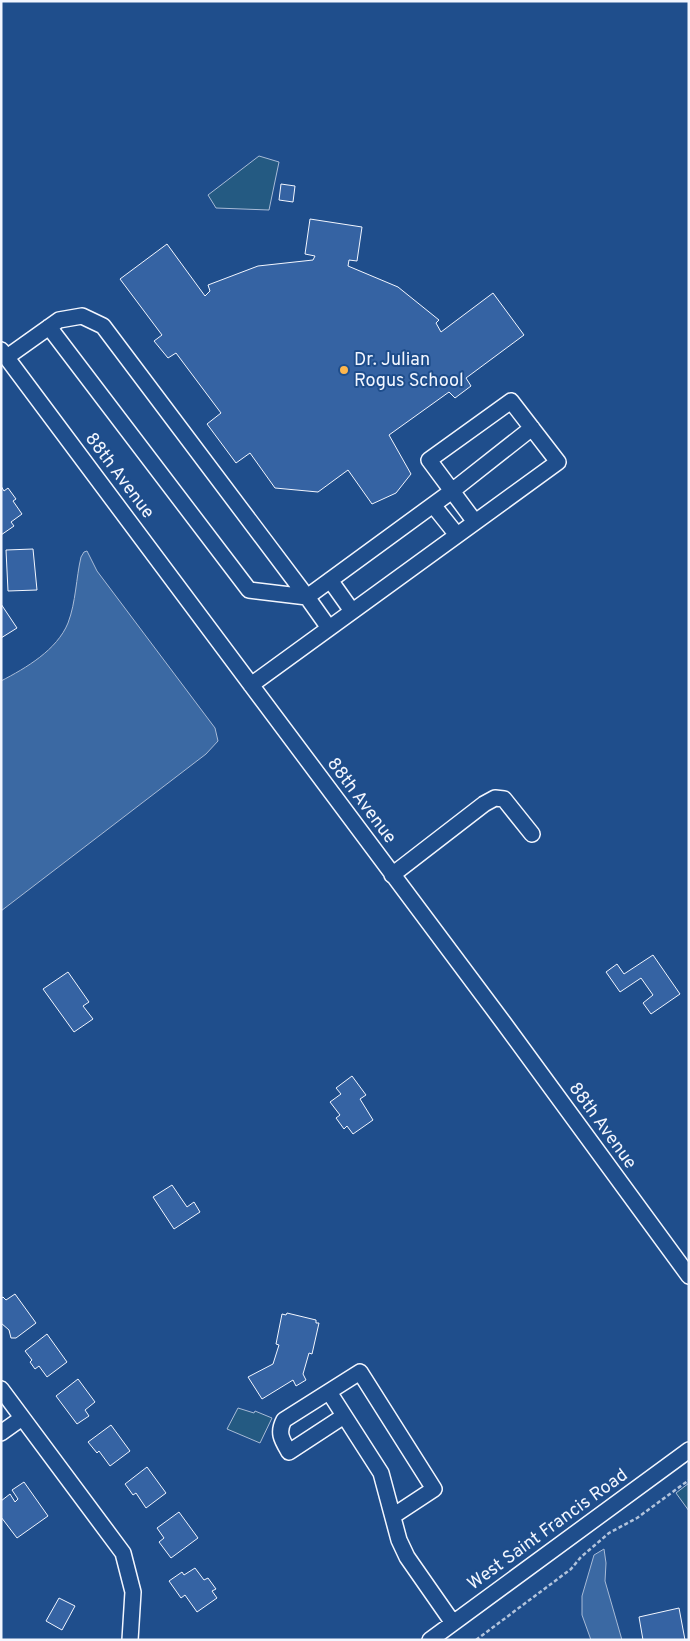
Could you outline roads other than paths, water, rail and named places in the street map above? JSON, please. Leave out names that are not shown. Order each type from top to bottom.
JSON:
[{"type":"street","points":[[4,354],[60,320],[82,316],[103,326],[329,628]]},
{"type":"street","points":[[49,328],[249,590],[307,597],[452,491],[532,428]]},
{"type":"street","name":"88th Avenue","points":[[4,354],[689,1276]]},
{"type":"street","points":[[251,685],[558,462],[511,401],[429,460],[475,522]]},
{"type":"street","points":[[433,505],[457,535]]},
{"type":"street","points":[[330,580],[352,610]]},
{"type":"street","points":[[392,875],[484,804],[496,798],[504,799],[532,834]]},
{"type":"street","points":[[344,1416],[289,1452],[280,1434],[280,1427],[284,1420],[360,1372],[434,1489],[393,1516]]},
{"type":"street","points":[[1,1389],[123,1553],[133,1592],[130,1640]]},
{"type":"street","points":[[329,1392],[381,1473],[399,1540],[407,1557],[452,1623]]},
{"type":"street","points":[[1,1433],[22,1418]]},
{"type":"street","name":"West Saint Francis Road","points":[[430,1640],[689,1450]]},
{"type":"place","name":"Dr. Julian Rogus School","points":[[344,370]]}]
